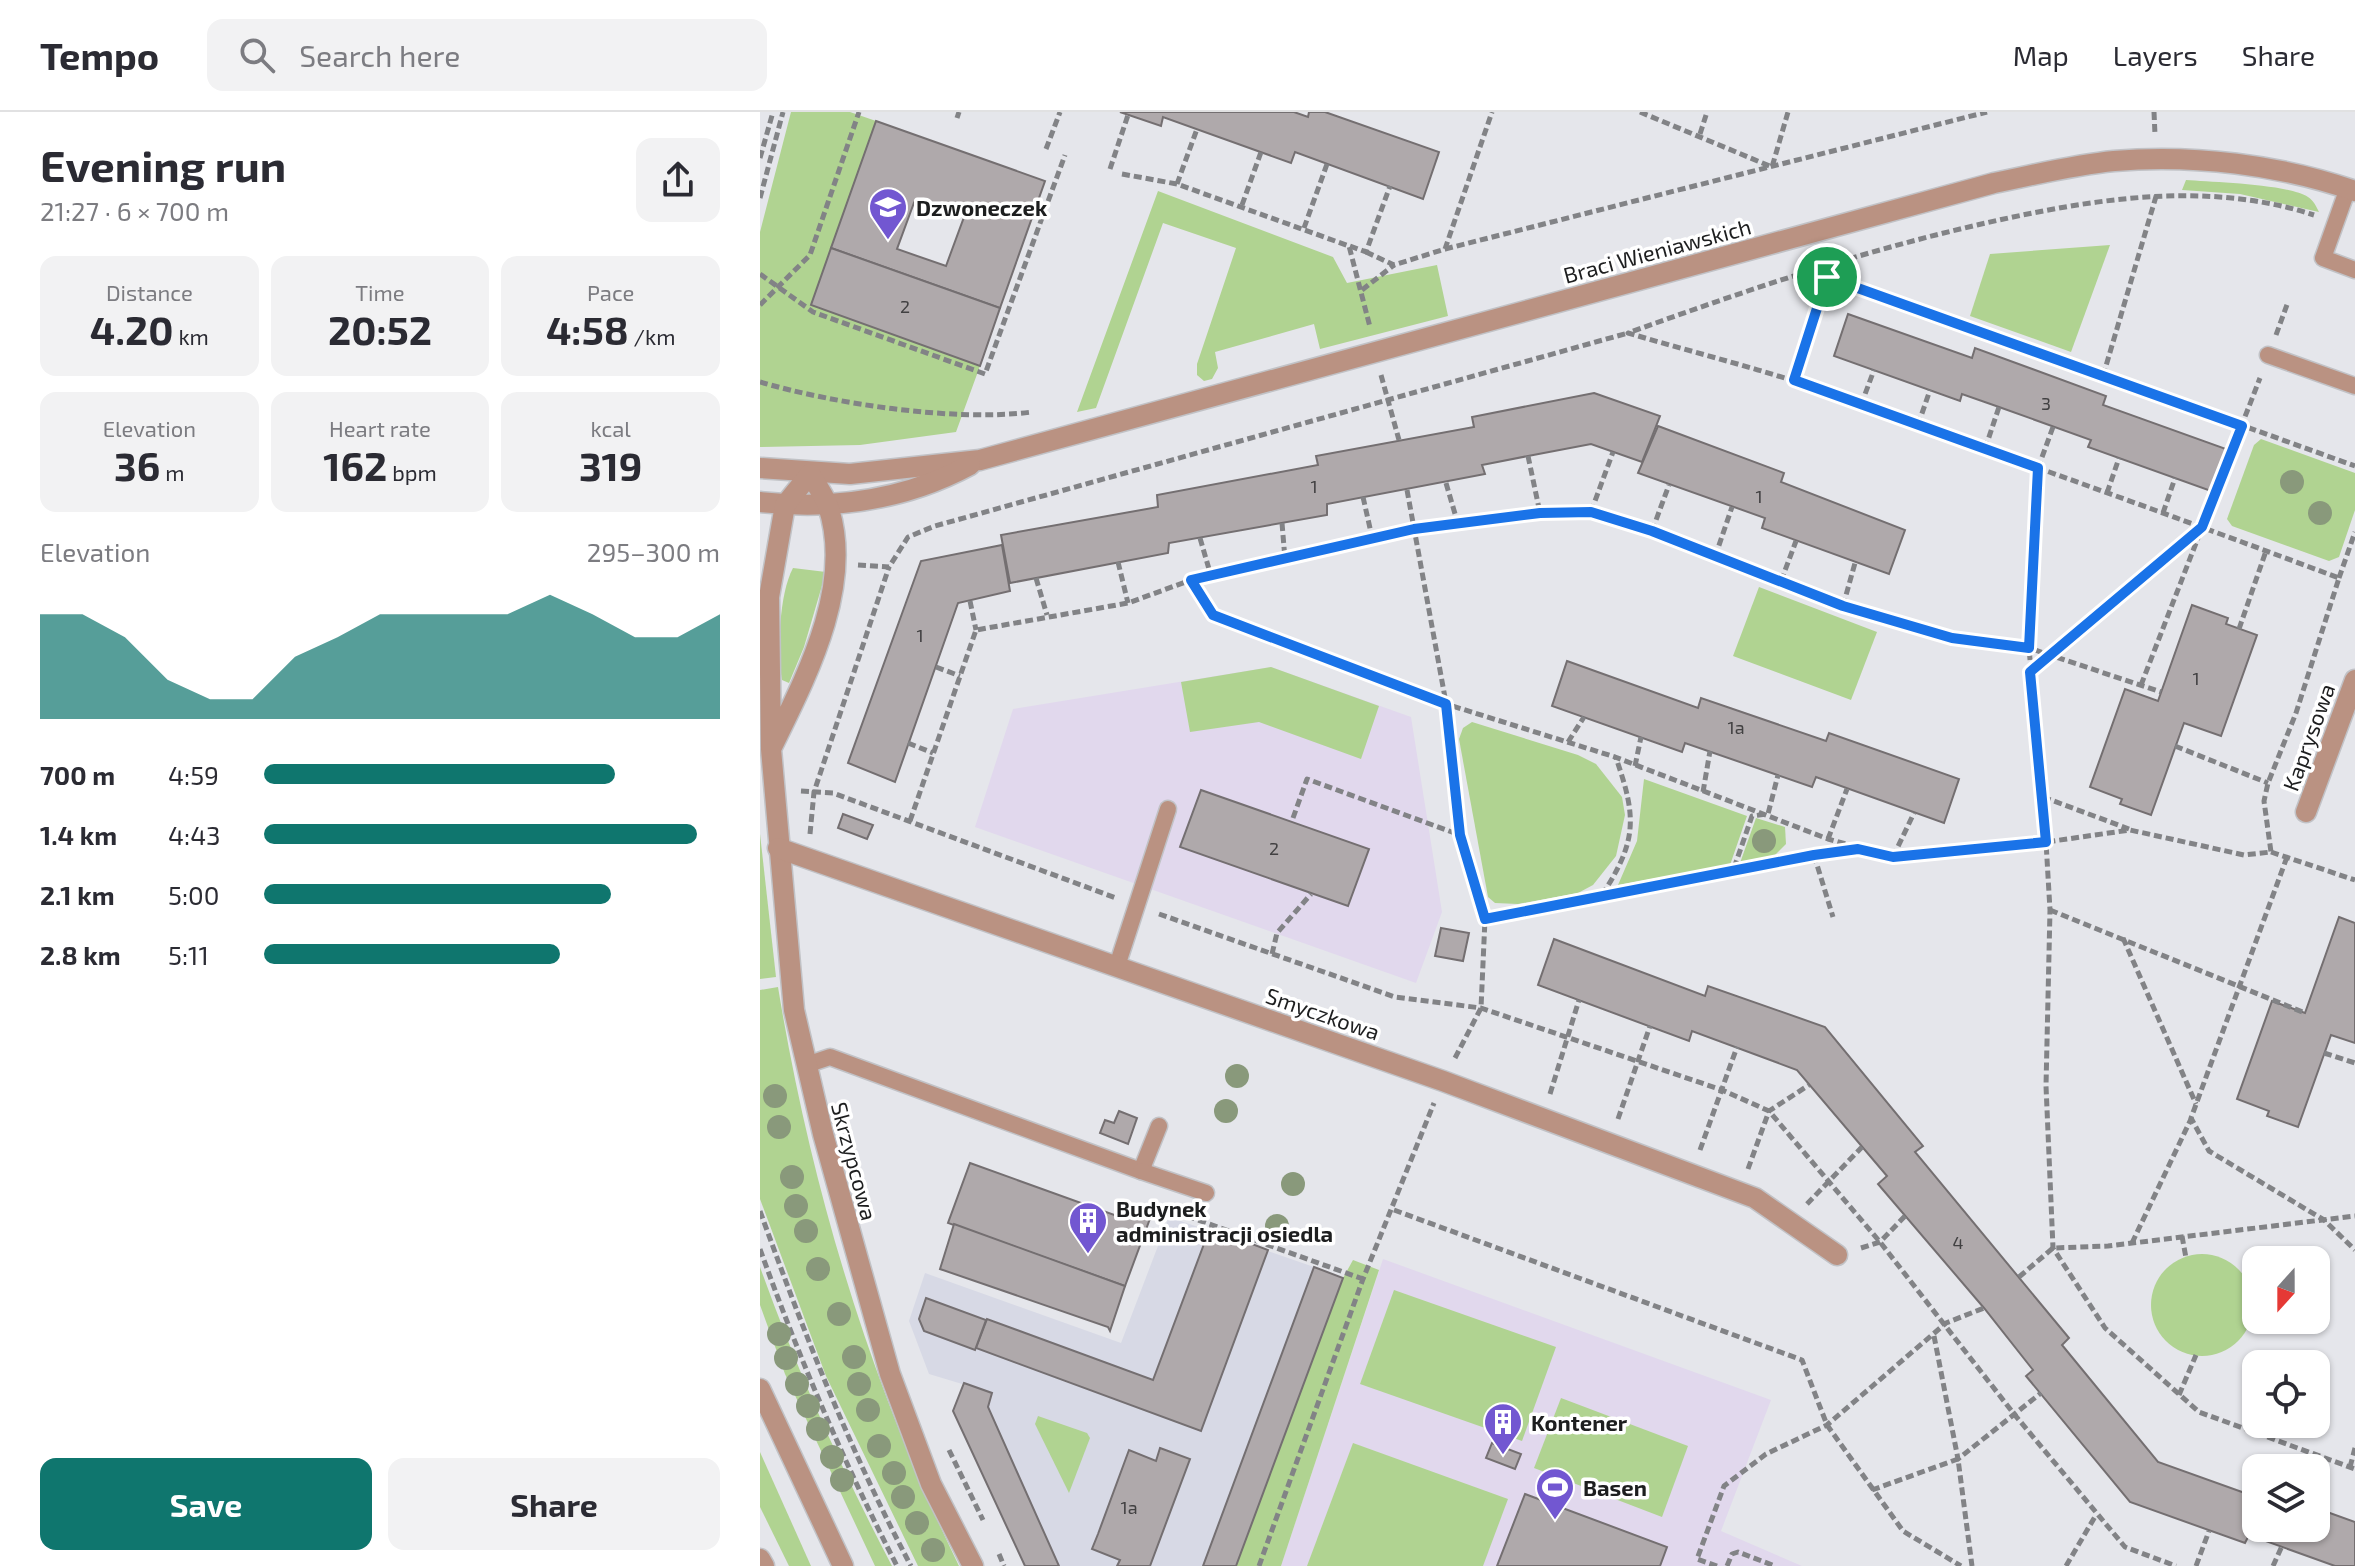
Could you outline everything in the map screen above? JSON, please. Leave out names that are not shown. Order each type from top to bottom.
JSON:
[{"type":"street","name":"Braci Wieniawskich","points":[[760,468],[810,474],[878,472],[980,460],[1994,183],[2115,161],[2156,160],[2258,167],[2351,189]]},
{"type":"street","name":"Braci Wieniawskich","points":[[760,502],[828,505],[890,496],[944,479],[980,460]]},
{"type":"street","points":[[771,749],[803,684],[822,628],[834,564],[828,505],[810,474]]},
{"type":"street","name":"Skrzypcowa","points":[[810,474],[785,505],[769,597],[771,749],[794,1010],[858,1266],[890,1374],[931,1484],[973,1566]]},
{"type":"street","name":"Kaprysowa","points":[[2306,812],[2355,680]]},
{"type":"street","name":"Smyczkowa","points":[[778,848],[1443,1081],[1755,1198],[1837,1255]]},
{"type":"street","points":[[760,1389],[843,1566]]},
{"type":"street","points":[[760,1559],[764,1566]]},
{"type":"lane","points":[[2351,189],[2323,258],[2355,270]]},
{"type":"lane","points":[[2268,355],[2355,386]]},
{"type":"lane","points":[[1117,966],[1168,809]]},
{"type":"lane","points":[[806,1065],[830,1057],[1206,1193]]},
{"type":"lane","points":[[1141,1171],[1159,1126]]},
{"type":"path","points":[[760,158],[773,112]]},
{"type":"path","points":[[760,198],[783,112]]},
{"type":"path","points":[[760,305],[810,255],[859,112]]},
{"type":"path","points":[[1046,149],[1060,112]]},
{"type":"path","points":[[1445,249],[1492,112]]},
{"type":"path","points":[[1640,112],[1700,134],[1772,167]]},
{"type":"path","points":[[1700,134],[1707,112]]},
{"type":"path","points":[[1772,167],[1788,112]]},
{"type":"path","points":[[1362,290],[1394,265],[1445,249],[1987,112]]},
{"type":"path","points":[[2103,376],[2157,195],[2154,112]]},
{"type":"path","points":[[1110,169],[1128,115]]},
{"type":"path","points":[[1177,184],[1197,129]]},
{"type":"path","points":[[1242,205],[1261,152]]},
{"type":"path","points":[[760,274],[813,312],[985,374],[1065,155]]},
{"type":"path","points":[[1304,228],[1327,164]]},
{"type":"path","points":[[1122,174],[1177,184],[1242,205],[1394,265]]},
{"type":"path","points":[[1366,252],[1390,186]]},
{"type":"path","points":[[807,860],[814,792],[889,567],[908,537],[935,526],[1628,333],[1807,269],[2064,205],[2157,195],[2246,202],[2302,211],[2336,222]]},
{"type":"path","points":[[1349,246],[1358,277]]},
{"type":"path","points":[[1794,380],[1832,262]]},
{"type":"path","points":[[1807,269],[2355,466]]},
{"type":"path","points":[[2141,685],[2288,302]]},
{"type":"path","points":[[1628,333],[1794,380],[2339,578]]},
{"type":"path","points":[[1861,405],[1874,370]]},
{"type":"path","points":[[760,382],[810,397],[992,418],[1032,412]]},
{"type":"path","points":[[1918,425],[1930,390]]},
{"type":"path","points":[[1985,449],[1999,407]]},
{"type":"path","points":[[2053,427],[2038,468],[2029,648],[2050,910],[2046,1086],[2053,1248],[2105,1328],[2199,1412],[2352,1468],[2355,1448]]},
{"type":"path","points":[[1591,512],[1613,452]]},
{"type":"path","points":[[1528,456],[1540,513]]},
{"type":"path","points":[[2107,493],[2119,458]]},
{"type":"path","points":[[2163,513],[2175,478]]},
{"type":"path","points":[[1446,483],[1458,524]]},
{"type":"path","points":[[1652,531],[1669,485]]},
{"type":"path","points":[[1259,1566],[1363,1279],[1394,1210],[1443,1081],[1481,1008],[1485,919],[1460,835],[1446,704],[1407,490]]},
{"type":"path","points":[[1363,497],[1372,537]]},
{"type":"path","points":[[1715,557],[1732,507]]},
{"type":"path","points":[[976,630],[1128,603],[1191,580],[1372,537],[1540,513],[1591,512],[1652,531],[1843,606],[1952,638],[2052,654],[2161,692]]},
{"type":"path","points":[[1282,523],[1285,559]]},
{"type":"path","points":[[2030,672],[2202,527]]},
{"type":"path","points":[[2271,852],[2264,801],[2268,783],[2296,713],[2355,532]]},
{"type":"path","points":[[1200,538],[1211,576]]},
{"type":"path","points":[[1781,581],[1796,541]]},
{"type":"path","points":[[2239,629],[2266,550]]},
{"type":"path","points":[[1118,562],[1128,603]]},
{"type":"path","points":[[1843,606],[1855,563]]},
{"type":"path","points":[[834,564],[889,567]]},
{"type":"path","points":[[1036,578],[1047,615]]},
{"type":"path","points":[[1191,580],[1213,615],[1446,704],[1615,757],[1858,849],[1893,857],[2046,842],[2130,830]]},
{"type":"path","points":[[910,821],[976,630],[970,601]]},
{"type":"path","points":[[936,667],[960,676]]},
{"type":"path","points":[[1568,742],[1584,717]]},
{"type":"path","points":[[1635,766],[1641,737]]},
{"type":"path","points":[[908,743],[933,753]]},
{"type":"path","points":[[2175,746],[2268,783]]},
{"type":"path","points":[[1703,792],[1710,751]]},
{"type":"path","points":[[1602,896],[1626,852],[1632,809],[1615,757]]},
{"type":"path","points":[[1768,814],[1778,775]]},
{"type":"path","points":[[1293,818],[1307,779],[1460,835]]},
{"type":"path","points":[[1828,839],[1847,789]]},
{"type":"path","points":[[2043,797],[2130,830],[2244,855],[2271,852],[2355,880]]},
{"type":"path","points":[[1893,857],[1914,813]]},
{"type":"path","points":[[1734,869],[1752,816],[1768,814]]},
{"type":"path","points":[[1485,919],[1734,869],[1858,849]]},
{"type":"path","points":[[1814,855],[1833,917]]},
{"type":"path","points":[[2132,1243],[2197,1104],[2287,857]]},
{"type":"path","points":[[1272,954],[1277,933],[1311,894]]},
{"type":"path","points":[[2050,910],[2305,1013]]},
{"type":"path","points":[[2123,938],[2197,1104]]},
{"type":"path","points":[[1542,1117],[1579,1000]]},
{"type":"path","points":[[1610,1143],[1650,1026]]},
{"type":"path","points":[[1692,1174],[1737,1047]]},
{"type":"path","points":[[2324,1053],[2355,1063]]},
{"type":"path","points":[[1739,1192],[1769,1111],[1809,1085]]},
{"type":"path","points":[[2191,1118],[2209,1151],[2324,1220],[2355,1250]]},
{"type":"path","points":[[1791,1223],[1827,1180],[1862,1147]]},
{"type":"path","points":[[1394,1210],[1802,1360],[1827,1425],[1903,1531],[1961,1566]]},
{"type":"path","points":[[760,1211],[811,1354],[863,1475],[911,1566]]},
{"type":"path","points":[[1178,1212],[1363,1279]]},
{"type":"path","points":[[1837,1255],[1880,1242],[1905,1216]]},
{"type":"path","points":[[2019,1277],[2053,1248],[2132,1243],[2355,1216]]},
{"type":"path","points":[[2182,1236],[2186,1258]]},
{"type":"path","points":[[760,1249],[802,1366],[856,1486],[897,1566]]},
{"type":"path","points":[[1717,1566],[1698,1564],[1724,1486],[1766,1454],[1827,1425],[1946,1323],[1984,1308]]},
{"type":"path","points":[[1934,1335],[1958,1459],[1972,1566]]},
{"type":"path","points":[[2179,1395],[2196,1355]]},
{"type":"path","points":[[1872,1490],[1958,1459],[2041,1393]]},
{"type":"path","points":[[2066,1566],[2097,1515]]},
{"type":"path","points":[[2196,1566],[2209,1531]]},
{"type":"path","points":[[2273,1566],[2282,1546]]},
{"type":"path","points":[[1727,1566],[1732,1554],[1738,1552],[1775,1566]]},
{"type":"shaded area","points":[[1271,667],[1411,717],[1442,912],[1416,983],[975,827],[1013,709]]},
{"type":"shaded area","points":[[1169,1217],[1314,1267],[1203,1566],[1059,1566],[988,1407],[992,1393],[929,1374],[909,1321],[925,1273],[1121,1343]]},
{"type":"shaded area","points":[[1383,1259],[1771,1400],[1721,1531],[1802,1566],[1281,1566]]},
{"type":"green space","points":[[791,112],[850,112],[876,121],[811,305],[980,366],[956,432],[860,445],[760,447],[760,232]]},
{"type":"green space","points":[[2186,180],[2284,189],[2308,197],[2319,212],[2240,194],[2182,190]]},
{"type":"green space","points":[[1158,191],[1333,257],[1347,283],[1437,265],[1448,316],[1320,349],[1314,324],[1215,352],[1218,368],[1212,379],[1204,381],[1197,375],[1197,364],[1236,248],[1163,223],[1096,408],[1077,412]]},
{"type":"green space","points":[[2110,245],[2071,352],[1970,316],[1990,254]]},
{"type":"green space","points":[[2261,439],[2355,473],[2355,510],[2339,557],[2329,561],[2232,526],[2227,519],[2254,445]]},
{"type":"green space","points":[[793,568],[826,572],[804,647],[789,683],[782,680],[780,639],[782,607]]},
{"type":"green space","points":[[1759,587],[1877,632],[1851,700],[1733,656]]},
{"type":"green space","points":[[1271,667],[1379,706],[1361,759],[1259,722],[1190,732],[1181,682]]},
{"type":"green space","points":[[1472,722],[1578,755],[1596,764],[1622,797],[1625,815],[1616,856],[1593,885],[1578,893],[1518,904],[1495,903],[1488,897],[1459,739],[1463,728]]},
{"type":"green space","points":[[1644,779],[1747,816],[1730,865],[1618,885],[1637,841]]},
{"type":"green space","points":[[1756,818],[1785,827],[1786,844],[1774,856],[1740,863]]},
{"type":"green space","points":[[760,834],[776,977],[760,979]]},
{"type":"green space","points":[[778,987],[808,1137],[848,1283],[898,1427],[959,1566],[918,1566],[826,1376],[760,1199],[760,990]]},
{"type":"green space","points":[[2202,1254],[2221,1258],[2242,1274],[2243,1334],[2238,1341],[2221,1352],[2202,1356],[2183,1352],[2166,1341],[2155,1324],[2151,1305],[2155,1286],[2166,1269],[2183,1258]]},
{"type":"green space","points":[[1353,1260],[1379,1270],[1281,1566],[1236,1566],[1343,1278]]},
{"type":"green space","points":[[760,1267],[821,1419],[892,1566],[875,1566],[785,1374],[760,1305]]},
{"type":"green space","points":[[1394,1290],[1556,1347],[1522,1441],[1360,1384]]},
{"type":"green space","points":[[1561,1398],[1688,1446],[1662,1517],[1534,1468]]},
{"type":"green space","points":[[1038,1416],[1087,1433],[1090,1438],[1069,1493],[1035,1424]]},
{"type":"green space","points":[[1353,1443],[1508,1499],[1483,1566],[1307,1566]]},
{"type":"green space","points":[[760,1452],[811,1566],[789,1566],[760,1507]]},
{"type":"building","points":[[1120,112],[1294,112],[1308,117],[1309,112],[1325,112],[1439,152],[1423,199],[1295,152],[1291,163],[1163,117],[1161,126]]},
{"type":"building","points":[[876,121],[1045,181],[1000,308],[831,248]],"holes":[[[915,200],[964,217],[946,266],[897,249]]]},
{"type":"building","points":[[831,248],[1000,308],[980,366],[811,305]]},
{"type":"building","points":[[1848,314],[1972,358],[1975,348],[2106,396],[2103,405],[2226,449],[2211,491],[2088,447],[2091,440],[1999,407],[1962,394],[1960,401],[1834,356]]},
{"type":"building","points":[[1594,393],[1660,416],[1642,462],[1591,444],[1528,456],[1482,465],[1485,474],[1327,504],[1327,515],[1169,543],[1168,553],[1010,583],[1001,535],[1158,507],[1157,495],[1318,465],[1316,456],[1474,427],[1472,417]]},
{"type":"building","points":[[1658,426],[1784,473],[1781,482],[1905,530],[1889,574],[1762,528],[1765,518],[1638,473]]},
{"type":"building","points":[[1002,545],[1010,591],[958,603],[895,782],[848,763],[921,561]]},
{"type":"building","points":[[2192,605],[2228,618],[2226,624],[2257,635],[2221,736],[2184,723],[2151,815],[2120,804],[2122,799],[2090,787],[2125,689],[2158,701]]},
{"type":"building","points":[[1567,661],[1698,708],[1701,698],[1826,741],[1829,733],[1959,779],[1944,823],[1816,777],[1812,787],[1685,743],[1682,752],[1552,706]]},
{"type":"building","points":[[1201,790],[1369,849],[1348,906],[1180,847]]},
{"type":"building","points":[[843,814],[873,825],[867,839],[838,828]]},
{"type":"building","points":[[2339,917],[2355,923],[2355,1043],[2331,1035],[2298,1127],[2267,1116],[2269,1111],[2237,1099],[2272,1001],[2305,1013]]},
{"type":"building","points":[[1441,928],[1469,933],[1463,961],[1435,956]]},
{"type":"building","points":[[1554,939],[1705,996],[1708,986],[1825,1027],[1923,1146],[1915,1152],[2069,1338],[2062,1345],[2158,1462],[2242,1492],[2242,1542],[2130,1502],[2026,1376],[2033,1370],[1984,1308],[1878,1184],[1887,1176],[1797,1070],[1692,1031],[1689,1041],[1538,985]]},
{"type":"building","points":[[1119,1111],[1137,1118],[1128,1144],[1100,1133],[1105,1120],[1114,1123]]},
{"type":"building","name":"Budynek administracji osiedla","points":[[970,1163],[1117,1216],[1121,1203],[1155,1214],[1151,1216],[1125,1286],[948,1223]]},
{"type":"building","points":[[954,1224],[1125,1286],[1110,1331],[1108,1327],[940,1269]]},
{"type":"building","points":[[1210,1228],[1268,1250],[1201,1431],[976,1348],[987,1319],[1153,1380]]},
{"type":"building","points":[[1314,1267],[1343,1278],[1236,1566],[1203,1566]]},
{"type":"building","points":[[926,1298],[986,1320],[975,1350],[924,1331],[919,1319]]},
{"type":"building","points":[[964,1383],[992,1393],[988,1407],[1059,1566],[1025,1566],[953,1411]]},
{"type":"building","name":"Kontener","points":[[1492,1443],[1521,1454],[1515,1469],[1486,1458]]},
{"type":"building","points":[[1160,1448],[1190,1459],[1150,1566],[1117,1566],[1120,1560],[1092,1549],[1129,1450],[1156,1461]]},
{"type":"building","name":"Basen","points":[[1525,1494],[1667,1547],[1660,1566],[1497,1566]]},
{"type":"building","points":[[2330,1513],[2355,1522],[2355,1566],[2335,1566],[2268,1542],[2330,1542]]},
{"type":"place","name":"Dzwoneczek","points":[[888,241]]},
{"type":"place","name":"Budynek administracji osiedla","points":[[1088,1255]]},
{"type":"place","name":"Kontener","points":[[1503,1456]]},
{"type":"place","name":"Basen","points":[[1555,1521]]},
{"type":"route","points":[[1827,277],[2242,426],[2202,527],[2030,672],[2046,842],[1893,857],[1858,849],[1814,855],[1485,919],[1460,835],[1446,704],[1213,615],[1191,580],[1414,529],[1540,513],[1591,512],[1652,531],[1843,606],[1952,638],[2029,648],[2038,468],[1794,380],[1827,277]]}]
